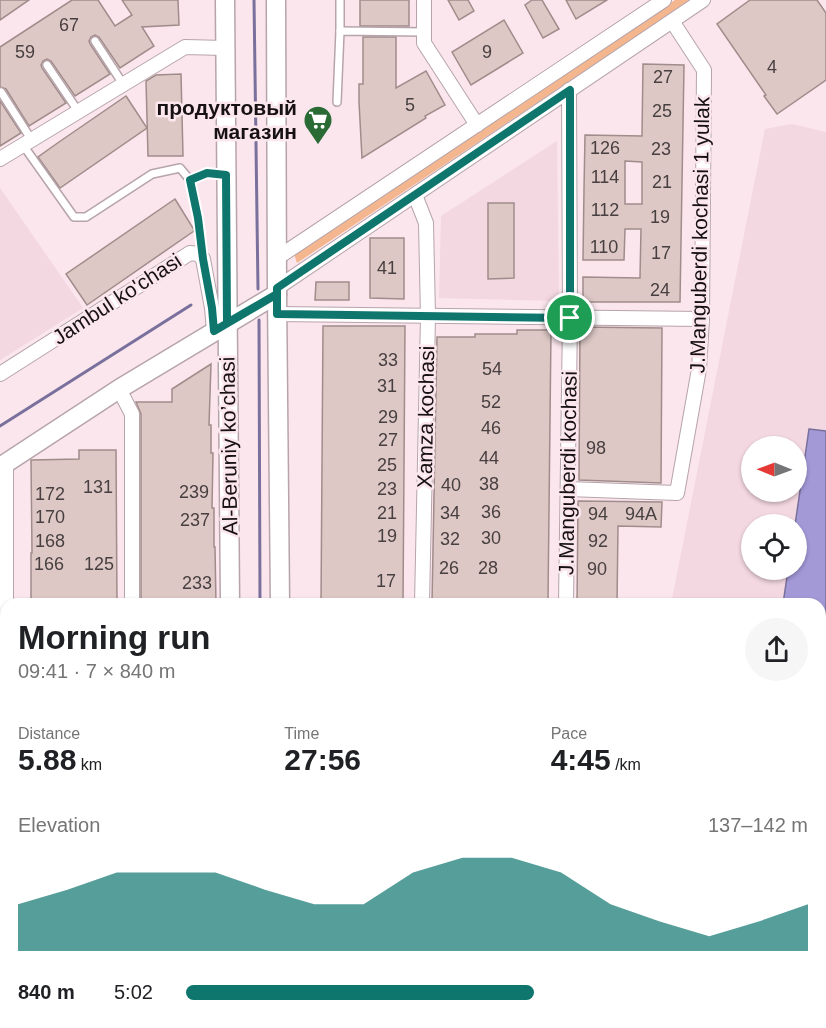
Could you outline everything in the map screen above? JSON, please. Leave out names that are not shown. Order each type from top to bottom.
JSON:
[{"type":"main road","name":"Al-Beruniy ko’chasi","points":[[225,0],[226,175],[221,327],[230,598]]},
{"type":"main road","points":[[276,0],[280,598]]},
{"type":"main road","points":[[3,464],[277,291]]},
{"type":"street","points":[[424,0],[424,43],[477,125]]},
{"type":"street","points":[[276,258],[664,0]]},
{"type":"street","points":[[277,291],[703,0]]},
{"type":"street","name":"J.Manguberdi kochasi 1 yulak","points":[[568,489],[677,493],[699,369],[702,319],[704,70],[672,21]]},
{"type":"street","points":[[0,159],[185,47],[225,48]]},
{"type":"street","name":"J.Manguberdi kochasi","points":[[566,598],[570,90]]},
{"type":"street","name":"Xamza kochasi","points":[[416,195],[426,223],[428,316],[422,598]]},
{"type":"street","name":"Jambul ko'chasi","points":[[0,374],[190,253],[198,254],[203,259],[212,308],[221,327]]},
{"type":"street","points":[[277,314],[702,319]]},
{"type":"street","points":[[119,389],[132,414],[132,598]]},
{"type":"street","points":[[3,464],[6,598]]},
{"type":"lane","points":[[337,102],[340,0]]},
{"type":"lane","points":[[340,31],[424,32]]},
{"type":"lane","points":[[95,41],[123,84]]},
{"type":"lane","points":[[48,65],[78,111]]},
{"type":"lane","points":[[2,92],[27,142],[74,217],[86,218],[152,174],[180,168],[190,180],[203,259]]},
{"type":"lane","points":[[190,180],[207,173],[226,175]]},
{"type":"shaded area","points":[[675,0],[691,0],[297,263],[294,254]]},
{"type":"shaded area","points":[[792,124],[826,132],[826,598],[672,598],[765,129]]},
{"type":"shaded area","points":[[557,141],[559,301],[439,298],[441,216]]},
{"type":"shaded area","points":[[0,188],[83,308],[0,360]]},
{"type":"shaded area","points":[[809,429],[826,431],[826,598],[784,598],[787,580],[807,580],[807,514],[797,514],[798,502],[807,502]]},
{"type":"building","points":[[0,0],[29,0],[0,20]]},
{"type":"building","points":[[72,0],[98,0],[115,26],[132,15],[122,0],[178,0],[179,25],[142,27],[154,46],[120,68],[99,37],[95,35],[91,37],[90,44],[110,74],[75,96],[51,61],[47,59],[43,61],[42,68],[66,103],[29,126],[6,89],[0,87],[0,47]]},
{"type":"building","points":[[360,0],[409,0],[409,26],[360,26]]},
{"type":"building","points":[[448,0],[468,0],[474,11],[459,20]]},
{"type":"building","points":[[532,0],[542,0],[559,29],[543,38],[525,5]]},
{"type":"building","points":[[566,0],[607,0],[576,19]]},
{"type":"building","points":[[750,0],[817,0],[826,13],[826,80],[777,114],[717,24]]},
{"type":"building","points":[[504,20],[523,53],[471,85],[452,52]]},
{"type":"building","points":[[363,37],[396,37],[396,88],[426,71],[445,105],[362,158],[359,84],[363,84]]},
{"type":"building","points":[[643,64],[684,65],[680,302],[583,302],[583,277],[640,278],[641,229],[625,229],[624,260],[583,260],[585,135],[642,136]],"holes":[[[625,161],[642,162],[642,204],[625,204]]]},
{"type":"building","points":[[181,74],[183,156],[148,156],[146,81],[156,75]]},
{"type":"building","points":[[126,96],[147,128],[60,188],[38,157]]},
{"type":"building","points":[[0,101],[21,133],[0,146]]},
{"type":"building","points":[[175,199],[194,231],[87,305],[66,274]]},
{"type":"building","points":[[488,203],[514,203],[514,278],[488,279]]},
{"type":"building","points":[[370,238],[404,238],[404,299],[370,298]]},
{"type":"building","points":[[316,282],[349,282],[349,300],[315,300]]},
{"type":"building","points":[[323,326],[405,326],[403,598],[321,598]]},
{"type":"building","points":[[580,327],[662,328],[661,483],[579,480]]},
{"type":"building","points":[[517,330],[551,330],[548,598],[432,598],[437,337],[517,334]]},
{"type":"building","points":[[211,364],[209,425],[211,425],[211,453],[213,453],[212,508],[214,508],[216,598],[141,598],[141,414],[136,402],[172,402],[172,389]]},
{"type":"building","points":[[79,450],[116,450],[117,598],[31,598],[31,460],[79,459]]},
{"type":"building","points":[[578,501],[662,502],[661,527],[618,526],[617,598],[577,598]]},
{"type":"waterway","points":[[254,0],[258,289]]},
{"type":"waterway","points":[[0,426],[191,305]]},
{"type":"waterway","points":[[259,320],[260,598]]},
{"type":"place","name":"продуктовый магазин","points":[[318,146]]},
{"type":"route","points":[[570,318],[277,314],[277,294],[214,331],[198,218],[190,180],[207,173],[226,175],[227,323],[277,294],[277,288],[570,90],[570,318]]}]
